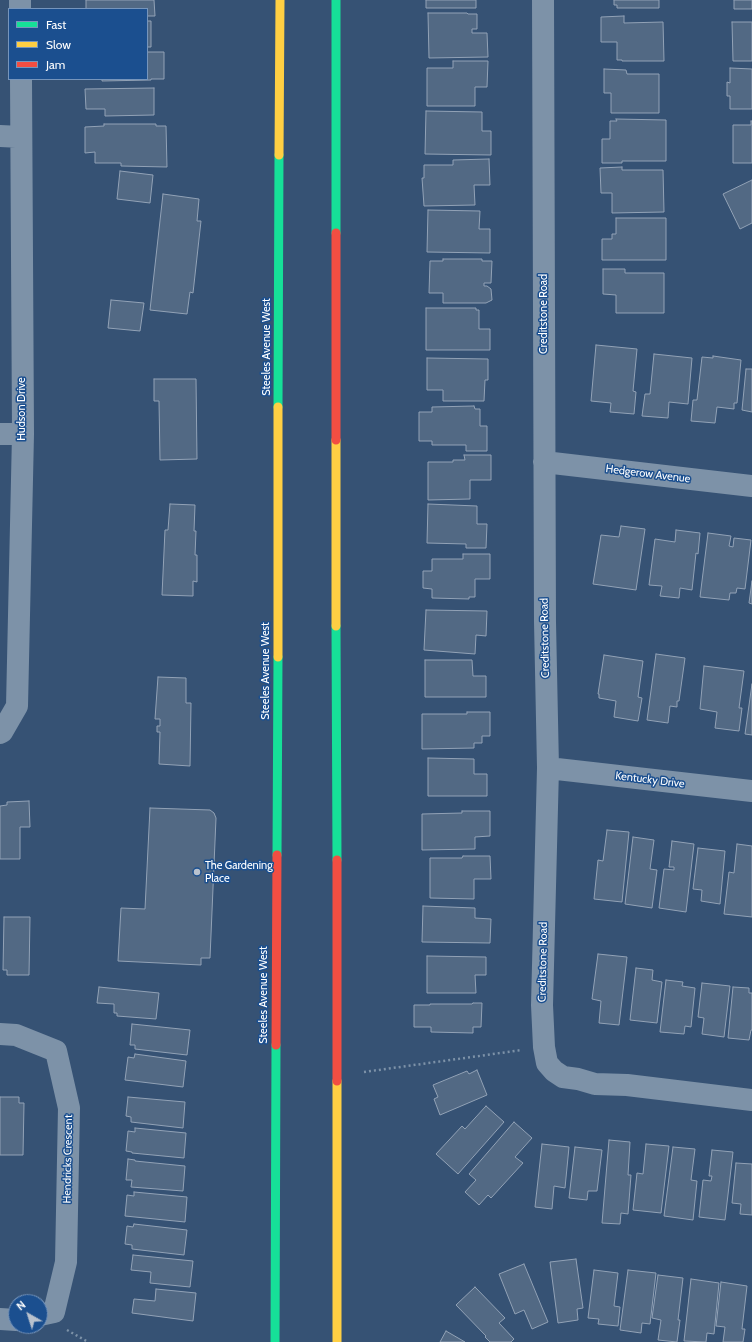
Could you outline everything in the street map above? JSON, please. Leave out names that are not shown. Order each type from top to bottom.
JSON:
[{"type":"main road","name":"Steeles Avenue West","points":[[275,1342],[280,0]]},
{"type":"main road","points":[[336,0],[337,1342]]},
{"type":"street","name":"Creditstone Road","points":[[543,0],[545,622],[548,768],[542,1004],[544,1047],[547,1063],[554,1071],[563,1077],[578,1079],[594,1084],[627,1085],[752,1100]]},
{"type":"street","name":"Hudson Drive","points":[[0,732],[2,732],[17,706],[23,434],[10,137],[21,80]]},
{"type":"street","points":[[0,434],[23,434]]},
{"type":"street","name":"Hedgerow Avenue","points":[[544,462],[752,486]]},
{"type":"street","name":"Kentucky Drive","points":[[548,768],[752,791]]},
{"type":"street","name":"Hendricks Crescent","points":[[0,1034],[16,1035],[56,1051],[69,1108],[66,1262],[54,1312],[48,1313]]},
{"type":"path","points":[[364,1072],[544,1047]]},
{"type":"building","points":[[86,0],[154,0],[155,16],[148,16],[148,8],[86,8]]},
{"type":"building","points":[[426,0],[476,0],[476,8],[426,8]]},
{"type":"building","points":[[614,0],[659,0],[659,8],[617,8],[617,5],[614,5]]},
{"type":"building","points":[[734,0],[752,0],[752,9],[734,9]]},
{"type":"building","points":[[428,13],[477,14],[477,29],[472,29],[472,33],[487,33],[488,57],[429,58]]},
{"type":"building","points":[[624,16],[624,23],[663,22],[664,61],[617,60],[617,42],[601,42],[601,17]]},
{"type":"building","points":[[148,21],[151,21],[151,47],[148,47]]},
{"type":"building","points":[[732,22],[752,22],[752,61],[733,61]]},
{"type":"building","points":[[148,52],[164,52],[164,79],[151,80],[102,81],[148,80]]},
{"type":"building","points":[[453,61],[488,61],[487,87],[475,87],[475,106],[427,106],[427,68],[453,68]]},
{"type":"building","points":[[730,68],[752,69],[752,109],[730,109],[730,96],[727,96],[727,82],[730,83]]},
{"type":"building","points":[[604,69],[626,70],[627,74],[659,74],[659,113],[611,113],[611,93],[604,93]]},
{"type":"building","points":[[154,88],[154,115],[105,116],[105,109],[86,109],[85,89]]},
{"type":"building","points":[[426,111],[482,112],[482,131],[491,131],[491,155],[425,154]]},
{"type":"building","points":[[616,119],[666,120],[666,161],[622,161],[622,163],[602,163],[602,139],[610,139],[610,121],[617,121]]},
{"type":"building","points":[[751,121],[752,163],[733,163],[733,125],[751,125]]},
{"type":"building","points":[[104,124],[156,124],[156,126],[166,126],[167,167],[121,166],[121,163],[95,163],[95,152],[85,153],[85,127],[104,126]]},
{"type":"building","points":[[489,159],[490,185],[474,185],[475,205],[424,206],[422,178],[424,178],[424,165],[453,165],[453,160]]},
{"type":"building","points":[[622,167],[622,170],[663,170],[664,212],[612,213],[612,193],[601,193],[600,168]]},
{"type":"building","points":[[120,171],[153,175],[150,203],[117,199]]},
{"type":"building","points":[[752,180],[752,223],[740,229],[723,194]]},
{"type":"building","points":[[163,194],[199,199],[197,221],[201,221],[193,293],[190,292],[187,314],[150,310]]},
{"type":"building","points":[[428,210],[480,211],[479,229],[490,229],[490,253],[427,252]]},
{"type":"building","points":[[616,218],[666,218],[666,260],[602,260],[602,239],[612,239],[612,234],[616,234]]},
{"type":"building","points":[[443,259],[482,259],[482,261],[492,261],[491,283],[484,283],[484,286],[491,289],[492,300],[486,303],[443,303],[443,293],[429,293],[430,261],[443,261]]},
{"type":"building","points":[[603,269],[625,269],[625,273],[664,273],[664,313],[616,313],[616,295],[603,294]]},
{"type":"building","points":[[111,300],[144,303],[140,331],[108,328]]},
{"type":"building","points":[[426,308],[476,308],[476,310],[479,310],[479,329],[490,329],[490,350],[426,350]]},
{"type":"building","points":[[596,345],[637,349],[633,391],[636,392],[634,414],[610,412],[611,403],[591,401]]},
{"type":"building","points":[[654,354],[692,358],[688,404],[669,402],[668,418],[642,416],[645,394],[650,394]]},
{"type":"building","points":[[713,356],[741,360],[737,403],[734,403],[734,409],[717,407],[715,423],[691,421],[693,400],[697,400],[702,357],[713,358]]},
{"type":"building","points":[[427,358],[488,359],[488,380],[485,380],[484,401],[443,401],[443,390],[427,390]]},
{"type":"building","points":[[746,369],[752,369],[752,412],[742,410]]},
{"type":"building","points":[[154,379],[196,379],[197,459],[160,460],[159,401],[154,401]]},
{"type":"building","points":[[474,406],[475,409],[480,409],[480,426],[487,426],[487,451],[466,451],[466,445],[432,445],[432,441],[419,441],[419,412],[432,412],[432,407]]},
{"type":"building","points":[[464,455],[491,455],[491,480],[470,480],[470,499],[428,500],[428,462],[453,462],[453,460],[465,460]]},
{"type":"building","points":[[170,504],[195,505],[194,531],[196,531],[195,555],[197,555],[197,582],[193,581],[193,596],[162,595],[165,530],[168,530]]},
{"type":"building","points":[[428,504],[477,506],[477,524],[487,524],[486,548],[466,548],[466,544],[427,543]]},
{"type":"building","points":[[621,526],[645,529],[636,590],[593,584],[601,535],[619,537]]},
{"type":"building","points":[[676,530],[700,533],[692,590],[680,588],[679,598],[660,596],[662,586],[649,585],[655,539],[675,542]]},
{"type":"building","points":[[708,533],[731,536],[729,546],[733,547],[734,538],[751,540],[745,589],[737,588],[736,593],[730,593],[729,600],[700,597]]},
{"type":"building","points":[[463,554],[490,554],[490,579],[475,579],[475,597],[469,597],[469,599],[432,598],[432,589],[423,588],[423,571],[432,571],[432,559],[463,559]]},
{"type":"building","points":[[752,581],[752,604],[749,603]]},
{"type":"building","points":[[426,610],[487,611],[486,636],[476,635],[475,654],[424,650]]},
{"type":"building","points":[[656,654],[685,658],[679,701],[677,701],[677,707],[670,706],[668,723],[647,720]]},
{"type":"building","points":[[604,655],[643,661],[638,697],[642,698],[638,721],[614,717],[616,701],[599,698],[598,694]]},
{"type":"building","points":[[425,660],[472,660],[473,676],[486,676],[486,697],[425,697]]},
{"type":"building","points":[[704,666],[744,671],[739,708],[742,708],[739,731],[715,728],[717,712],[700,709]]},
{"type":"building","points":[[158,677],[186,678],[186,703],[191,703],[190,766],[159,764],[160,732],[157,732],[157,726],[160,726],[160,719],[155,719]]},
{"type":"building","points":[[752,684],[752,735],[745,734]]},
{"type":"building","points":[[467,712],[490,712],[490,736],[482,736],[482,743],[474,743],[474,748],[422,749],[422,714],[467,714]]},
{"type":"building","points":[[428,758],[474,759],[474,774],[487,774],[487,796],[428,796]]},
{"type":"building","points":[[29,801],[30,827],[20,827],[20,859],[0,859],[0,806],[7,805],[7,802]]},
{"type":"building","points":[[150,808],[210,810],[214,813],[216,818],[210,958],[201,958],[201,965],[118,961],[121,908],[145,909]]},
{"type":"building","points":[[462,811],[490,811],[490,836],[475,837],[475,849],[422,850],[422,814],[462,813]]},
{"type":"building","points":[[607,830],[629,832],[622,902],[594,899],[598,860],[603,861]]},
{"type":"building","points":[[633,837],[654,840],[650,869],[657,870],[652,908],[625,904]]},
{"type":"building","points":[[672,841],[694,844],[686,912],[659,908],[664,869],[674,870],[674,867],[669,867]]},
{"type":"building","points":[[737,844],[752,846],[752,917],[724,914],[729,872],[734,873]]},
{"type":"building","points":[[698,848],[725,851],[720,904],[701,901],[702,890],[693,889]]},
{"type":"building","points":[[463,856],[490,856],[491,879],[474,879],[474,899],[430,898],[430,858],[462,858]]},
{"type":"building","points":[[423,906],[475,908],[475,918],[491,919],[490,943],[422,942]]},
{"type":"building","points":[[4,917],[30,917],[29,975],[7,975],[7,970],[3,970]]},
{"type":"building","points":[[598,954],[627,957],[619,1025],[599,1023],[601,1001],[592,999]]},
{"type":"building","points":[[427,956],[486,957],[486,975],[475,975],[476,993],[427,993]]},
{"type":"building","points":[[636,968],[653,970],[652,980],[662,982],[657,1023],[630,1020]]},
{"type":"building","points":[[666,980],[683,982],[682,986],[695,988],[691,1027],[685,1026],[684,1034],[660,1032]]},
{"type":"building","points":[[702,983],[730,986],[724,1037],[702,1034],[704,1018],[698,1017]]},
{"type":"building","points":[[99,987],[159,993],[156,1019],[117,1016],[117,1013],[114,1013],[114,1004],[97,1003]]},
{"type":"building","points":[[733,987],[749,988],[749,993],[752,993],[752,1030],[749,1040],[728,1038]]},
{"type":"building","points":[[482,1003],[481,1027],[473,1027],[473,1033],[431,1032],[431,1027],[414,1027],[414,1005]]},
{"type":"building","points":[[132,1024],[190,1030],[187,1055],[135,1049],[135,1045],[130,1045]]},
{"type":"building","points":[[135,1054],[186,1061],[183,1087],[125,1080],[128,1057],[134,1058]]},
{"type":"building","points":[[477,1070],[487,1095],[440,1115],[434,1099],[438,1097],[433,1085],[467,1071],[469,1074]]},
{"type":"building","points":[[0,1097],[19,1097],[19,1103],[24,1103],[23,1155],[0,1155]]},
{"type":"building","points":[[128,1097],[185,1102],[183,1128],[131,1122],[131,1117],[126,1116]]},
{"type":"building","points":[[486,1106],[504,1122],[458,1174],[436,1154],[462,1126],[465,1129]]},
{"type":"building","points":[[514,1122],[532,1138],[515,1157],[523,1163],[491,1198],[488,1195],[479,1205],[465,1192],[476,1180],[469,1174]]},
{"type":"building","points":[[135,1128],[186,1133],[184,1158],[132,1153],[126,1151],[128,1131],[135,1132]]},
{"type":"building","points":[[609,1140],[630,1142],[628,1175],[631,1175],[628,1214],[621,1213],[620,1224],[602,1223]]},
{"type":"building","points":[[542,1144],[569,1147],[565,1188],[554,1186],[552,1209],[535,1207]]},
{"type":"building","points":[[646,1144],[669,1146],[661,1213],[633,1210],[637,1173],[643,1174]]},
{"type":"building","points":[[575,1147],[602,1150],[597,1191],[588,1191],[587,1200],[569,1198]]},
{"type":"building","points":[[673,1147],[695,1149],[691,1180],[697,1181],[693,1220],[664,1216]]},
{"type":"building","points":[[712,1150],[733,1152],[725,1220],[699,1217],[703,1180],[711,1181],[712,1176],[709,1176]]},
{"type":"building","points":[[128,1159],[185,1166],[183,1191],[131,1187],[132,1180],[126,1180]]},
{"type":"building","points":[[736,1163],[752,1164],[752,1215],[740,1214],[741,1204],[732,1203]]},
{"type":"building","points":[[134,1192],[187,1197],[185,1222],[125,1216],[127,1195],[134,1196]]},
{"type":"building","points":[[134,1224],[187,1230],[184,1255],[132,1249],[132,1245],[125,1244],[127,1226],[133,1227]]},
{"type":"building","points":[[133,1255],[193,1261],[190,1287],[150,1283],[151,1272],[131,1270]]},
{"type":"building","points":[[576,1259],[583,1308],[577,1309],[578,1320],[558,1323],[550,1262]]},
{"type":"building","points":[[524,1264],[548,1322],[532,1329],[524,1310],[515,1314],[499,1274]]},
{"type":"building","points":[[594,1270],[618,1273],[614,1306],[620,1307],[618,1326],[598,1324],[599,1319],[588,1318]]},
{"type":"building","points":[[628,1270],[656,1273],[650,1324],[642,1323],[641,1333],[620,1330]]},
{"type":"building","points":[[658,1275],[683,1278],[677,1342],[658,1340],[661,1320],[652,1318]]},
{"type":"building","points":[[691,1279],[719,1283],[714,1334],[707,1333],[706,1342],[684,1341]]},
{"type":"building","points":[[721,1282],[747,1286],[742,1329],[745,1329],[743,1342],[723,1342],[725,1327],[716,1326]]},
{"type":"building","points":[[475,1287],[505,1318],[499,1323],[514,1339],[511,1342],[490,1342],[456,1305]]},
{"type":"building","points":[[156,1289],[196,1293],[193,1321],[132,1313],[134,1299],[155,1301]]},
{"type":"building","points":[[446,1331],[465,1342],[440,1342]]},
{"type":"traffic: fast","points":[[336,0],[336,233]]},
{"type":"traffic: fast","points":[[278,407],[279,155]]},
{"type":"traffic: fast","points":[[336,626],[337,860]]},
{"type":"traffic: fast","points":[[277,855],[278,657]]},
{"type":"traffic: fast","points":[[275,1342],[276,1045]]},
{"type":"traffic: slow","points":[[279,155],[280,0]]},
{"type":"traffic: slow","points":[[278,407],[278,657]]},
{"type":"traffic: slow","points":[[336,440],[336,626]]},
{"type":"traffic: slow","points":[[337,1081],[337,1342]]},
{"type":"traffic: jam","points":[[336,233],[336,440]]},
{"type":"traffic: jam","points":[[276,1045],[277,855]]},
{"type":"traffic: jam","points":[[337,860],[337,1081]]},
{"type":"place","name":"The Gardening Place","points":[[197,872]]}]
